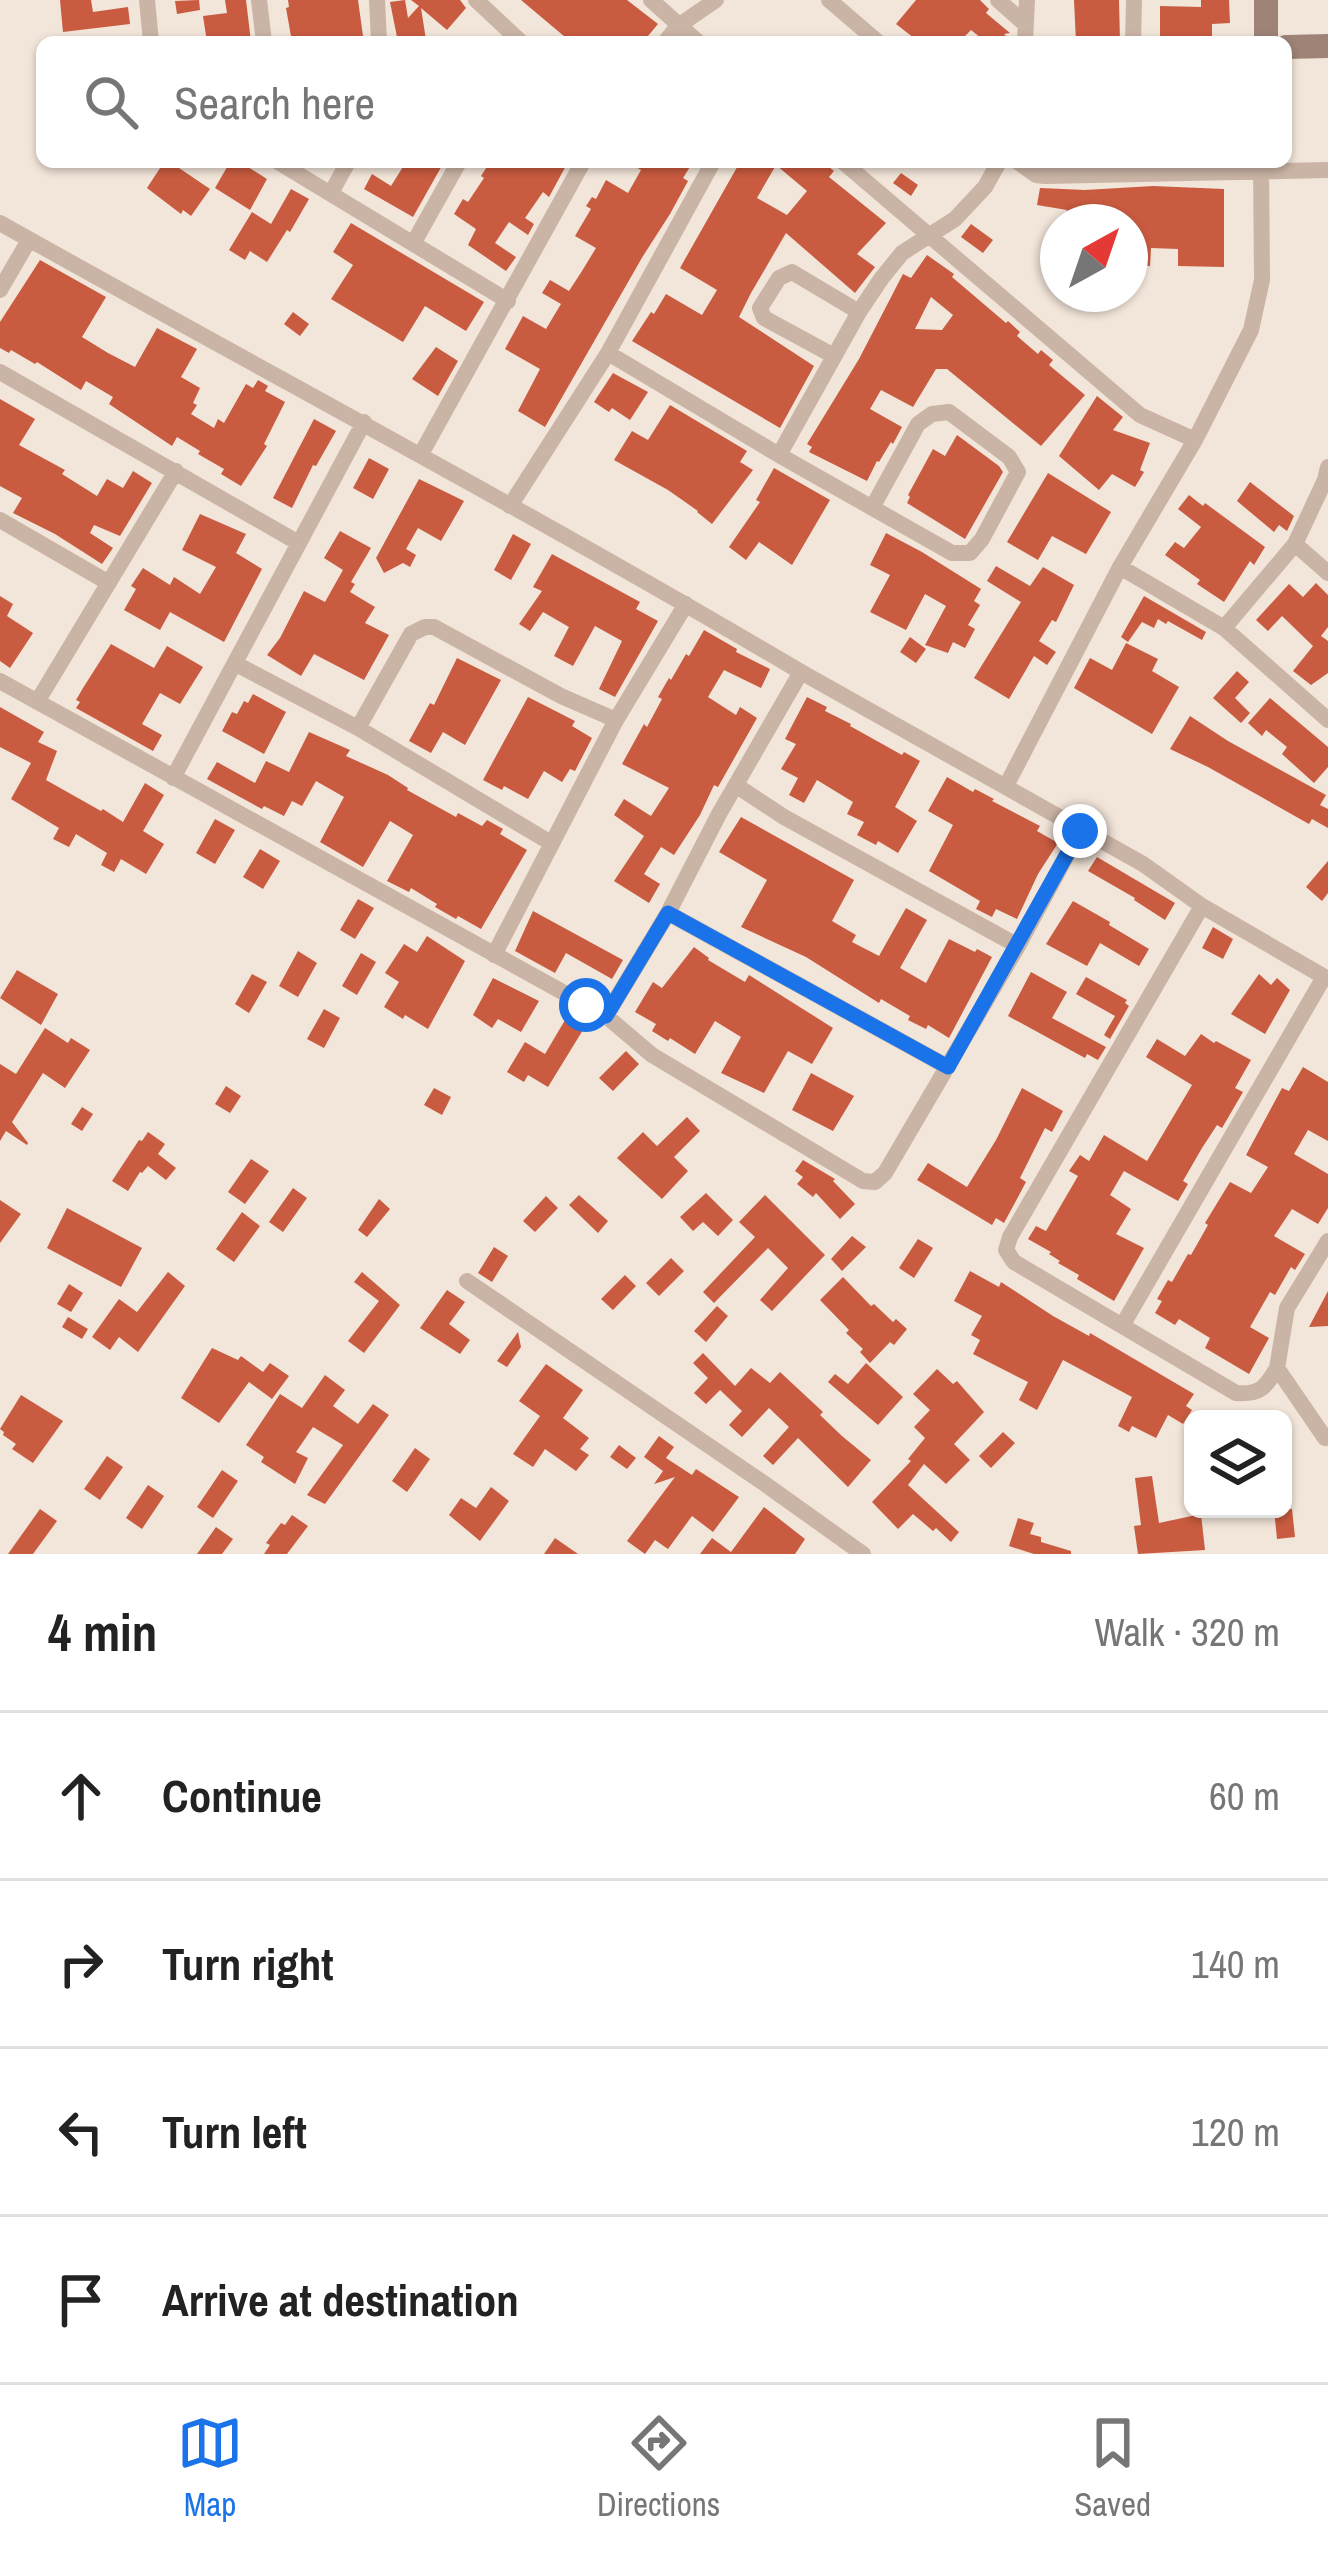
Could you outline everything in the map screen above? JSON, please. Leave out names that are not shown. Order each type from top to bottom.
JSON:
[{"type":"street","points":[[147,0],[151,36]]},
{"type":"street","points":[[259,0],[263,36]]},
{"type":"street","points":[[377,0],[379,36]]},
{"type":"street","points":[[476,0],[515,36]]},
{"type":"street","points":[[651,0],[690,36]]},
{"type":"street","points":[[670,36],[716,0]]},
{"type":"street","points":[[829,0],[871,36]]},
{"type":"street","points":[[998,0],[1025,33]]},
{"type":"street","points":[[1025,33],[1027,0]]},
{"type":"street","points":[[1133,0],[1133,36]]},
{"type":"street","points":[[1266,0],[1266,36]]},
{"type":"street","points":[[1292,47],[1328,46]]},
{"type":"street","points":[[288,168],[508,301]]},
{"type":"street","points":[[331,193],[345,168]]},
{"type":"street","points":[[414,242],[456,168]]},
{"type":"street","points":[[421,454],[581,168]]},
{"type":"street","points":[[510,506],[608,353],[710,168]]},
{"type":"street","points":[[850,168],[1140,415],[1195,440]]},
{"type":"street","points":[[779,455],[859,312],[902,253],[955,219],[996,168]]},
{"type":"street","points":[[1026,168],[1046,176],[1122,168]]},
{"type":"street","points":[[1006,786],[1251,330],[1262,280],[1261,168]]},
{"type":"street","points":[[1292,168],[1328,170]]},
{"type":"street","points":[[0,223],[364,422],[1143,864],[1202,906],[1326,978],[1122,1326]]},
{"type":"street","points":[[0,290],[29,240]]},
{"type":"street","points":[[834,356],[764,318],[760,308],[779,278],[792,272],[859,312]]},
{"type":"street","points":[[608,353],[779,455],[872,508],[952,553],[970,553],[1018,472],[1009,457],[950,412],[932,414],[918,424],[872,508]]},
{"type":"street","points":[[0,372],[297,542]]},
{"type":"street","points":[[173,778],[364,422]]},
{"type":"street","points":[[37,702],[176,470]]},
{"type":"street","points":[[1224,628],[1295,544],[1327,476]]},
{"type":"street","points":[[0,520],[109,583]]},
{"type":"street","points":[[1295,544],[1328,573]]},
{"type":"street","points":[[1120,567],[1224,628],[1328,720]]},
{"type":"street","points":[[494,955],[616,720],[686,604]]},
{"type":"street","points":[[358,728],[411,634],[425,627],[434,627],[561,696],[616,720]]},
{"type":"street","points":[[236,664],[358,728],[551,842]]},
{"type":"street","points":[[606,1016],[801,673]]},
{"type":"street","points":[[0,681],[606,1016],[652,1055],[863,1181],[875,1182],[885,1173],[1080,831]]},
{"type":"street","points":[[736,786],[1018,946]]},
{"type":"street","points":[[1202,906],[1006,1250],[1014,1262],[1236,1393],[1253,1394],[1277,1368],[1287,1309],[1328,1240]]},
{"type":"street","points":[[668,913],[948,1067]]},
{"type":"street","points":[[467,1281],[862,1554]]},
{"type":"street","points":[[1277,1368],[1325,1438]]},
{"type":"building","points":[[60,0],[91,0],[93,12],[128,7],[130,24],[63,32]]},
{"type":"building","points":[[199,0],[200,10],[177,14],[175,1]]},
{"type":"building","points":[[225,0],[246,0],[250,36],[206,36],[203,16],[227,13]]},
{"type":"building","points":[[288,0],[358,0],[363,36],[291,36]]},
{"type":"building","points":[[405,0],[408,18],[419,6],[411,0],[460,0],[466,8],[447,30],[421,8],[425,36],[397,36],[390,2]]},
{"type":"building","points":[[521,0],[627,0],[658,24],[648,36],[564,36]]},
{"type":"building","points":[[916,0],[980,0],[989,9],[986,13],[1010,33],[978,36],[971,30],[965,36],[911,36],[896,24]]},
{"type":"building","points":[[1074,0],[1119,0],[1120,36],[1076,36]]},
{"type":"building","points":[[1201,0],[1229,0],[1230,23],[1212,24],[1212,36],[1160,36],[1160,6],[1201,7]]},
{"type":"building","points":[[160,168],[179,168],[210,189],[191,216],[183,210],[181,214],[147,188]]},
{"type":"building","points":[[227,168],[250,168],[267,179],[250,210],[215,188]]},
{"type":"building","points":[[402,168],[441,168],[413,217],[364,189],[372,174],[391,186]]},
{"type":"building","points":[[486,168],[565,168],[549,197],[543,192],[525,218],[534,224],[528,235],[509,222],[495,243],[516,257],[506,271],[468,245],[476,229],[454,214],[463,199],[468,202]]},
{"type":"building","points":[[638,168],[689,168],[683,178],[688,181],[670,214],[545,427],[518,411],[540,369],[505,349],[523,316],[546,329],[561,304],[542,293],[550,280],[569,291],[596,248],[575,236],[591,209],[586,206],[592,197],[596,199],[606,180],[628,193],[641,170]]},
{"type":"building","points":[[737,168],[774,168],[757,198],[787,215],[807,191],[780,168],[830,168],[834,171],[829,177],[886,223],[857,254],[875,267],[855,293],[786,233],[751,293],[739,317],[814,366],[780,428],[632,341],[666,294],[702,315],[717,290],[680,268]]},
{"type":"building","points":[[901,173],[918,185],[911,196],[893,183]]},
{"type":"building","points":[[1040,188],[1224,189],[1224,267],[1178,266],[1178,249],[1151,248],[1148,266],[1148,204],[1037,205]]},
{"type":"building","points":[[291,189],[309,199],[267,262],[250,251],[245,260],[229,250],[252,212],[271,224]]},
{"type":"building","points":[[351,223],[484,302],[466,331],[425,306],[403,342],[331,299],[353,265],[333,252]]},
{"type":"building","points":[[971,224],[993,240],[983,253],[961,237]]},
{"type":"building","points":[[927,255],[1008,321],[1038,354],[1041,350],[1053,360],[1049,365],[1085,395],[1041,446],[947,369],[936,369],[913,407],[881,390],[870,409],[902,427],[867,481],[809,452],[812,447],[807,444],[903,274],[911,278]],"holes":[[[931,297],[953,315],[942,330],[915,329]]]},
{"type":"building","points":[[40,260],[106,297],[82,337],[108,353],[135,367],[157,328],[197,349],[181,377],[200,388],[191,414],[214,428],[218,419],[224,423],[246,384],[253,388],[258,380],[268,386],[265,391],[285,402],[267,446],[241,486],[221,474],[224,469],[200,451],[177,437],[172,446],[109,404],[113,397],[86,381],[81,390],[37,362],[0,348],[0,322]]},
{"type":"building","points":[[293,312],[309,324],[300,336],[284,324]]},
{"type":"building","points":[[436,347],[458,361],[438,396],[412,379]]},
{"type":"building","points":[[613,373],[648,392],[630,420],[594,402]]},
{"type":"building","points":[[1097,396],[1123,417],[1113,430],[1150,443],[1140,470],[1144,472],[1135,487],[1112,474],[1099,490],[1059,456]]},
{"type":"building","points":[[0,399],[35,419],[19,445],[65,470],[62,474],[97,496],[107,479],[123,488],[133,471],[152,483],[120,536],[94,525],[90,533],[113,548],[102,564],[13,513],[22,498],[0,486]]},
{"type":"building","points":[[670,405],[747,451],[740,462],[753,470],[712,524],[668,490],[614,460],[632,431],[648,440]]},
{"type":"building","points":[[314,419],[336,431],[292,508],[273,498]]},
{"type":"building","points":[[957,435],[1003,472],[965,539],[907,503],[933,449],[945,456]]},
{"type":"building","points":[[369,458],[389,469],[373,499],[353,488]]},
{"type":"building","points":[[774,468],[830,500],[792,565],[759,542],[746,560],[729,547],[760,502],[756,500]]},
{"type":"building","points":[[1048,473],[1111,512],[1086,554],[1052,536],[1038,560],[1007,542]]},
{"type":"building","points":[[419,479],[464,501],[441,541],[418,528],[406,549],[416,555],[410,567],[403,563],[384,573],[376,558]]},
{"type":"building","points":[[1250,482],[1294,516],[1287,531],[1279,525],[1274,532],[1237,501]]},
{"type":"building","points":[[1189,495],[1265,547],[1254,565],[1250,561],[1224,602],[1165,555],[1175,542],[1184,548],[1201,527],[1178,509]]},
{"type":"building","points":[[200,514],[246,534],[236,553],[262,569],[224,642],[170,612],[160,630],[124,610],[143,568],[170,585],[174,577],[200,594],[216,567],[182,550]]},
{"type":"building","points":[[340,531],[371,548],[350,592],[375,607],[365,623],[389,635],[364,680],[314,654],[301,676],[267,655],[304,591],[325,602],[343,570],[324,558]]},
{"type":"building","points":[[886,533],[981,589],[974,601],[980,605],[968,625],[975,629],[965,648],[953,642],[948,653],[925,645],[946,606],[925,594],[906,630],[870,612],[890,575],[870,565]]},
{"type":"building","points":[[513,534],[531,544],[511,580],[494,570]]},
{"type":"building","points":[[552,554],[640,602],[636,609],[658,621],[615,697],[599,689],[622,641],[595,626],[573,666],[554,656],[569,627],[543,612],[530,631],[519,624],[542,591],[533,587]]},
{"type":"building","points":[[996,566],[1030,586],[1043,567],[1074,585],[1056,622],[1052,620],[1039,641],[1056,652],[1047,665],[1034,656],[1009,699],[974,678],[1021,602],[987,581]]},
{"type":"building","points":[[1316,583],[1328,595],[1328,627],[1321,636],[1328,641],[1328,673],[1311,685],[1293,671],[1313,646],[1282,616],[1268,631],[1256,620],[1289,584],[1303,597]]},
{"type":"building","points":[[0,596],[13,604],[7,616],[33,633],[10,668],[0,661]]},
{"type":"building","points":[[1144,596],[1206,632],[1202,640],[1158,619],[1154,628],[1142,622],[1128,642],[1121,637]]},
{"type":"building","points":[[704,630],[770,669],[761,688],[724,670],[708,697],[736,715],[740,707],[757,718],[674,855],[661,847],[644,874],[660,884],[649,903],[614,881],[644,836],[614,815],[624,799],[651,816],[669,788],[622,764],[644,724],[647,727],[669,678]]},
{"type":"building","points":[[910,637],[926,649],[916,663],[900,652]]},
{"type":"building","points":[[1126,643],[1158,659],[1152,671],[1179,687],[1152,734],[1074,688],[1090,658],[1112,670]]},
{"type":"building","points":[[111,644],[154,668],[167,646],[203,667],[180,704],[160,693],[142,724],[162,735],[153,751],[76,708],[80,702],[76,700]]},
{"type":"building","points":[[457,658],[501,680],[465,745],[443,732],[431,753],[409,741],[430,703],[434,705]]},
{"type":"building","points":[[1237,671],[1249,682],[1235,698],[1250,713],[1241,723],[1213,698]]},
{"type":"building","points":[[253,694],[286,712],[264,754],[222,731],[232,712],[237,714]]},
{"type":"building","points":[[528,697],[575,721],[572,726],[592,738],[575,771],[570,769],[562,782],[544,771],[528,799],[483,780]]},
{"type":"building","points":[[807,697],[850,726],[920,761],[895,807],[917,821],[898,853],[857,835],[864,822],[847,814],[853,802],[817,780],[804,803],[789,795],[798,778],[781,769],[796,744],[785,739]]},
{"type":"building","points":[[1270,698],[1328,747],[1328,767],[1314,783],[1282,754],[1287,747],[1266,730],[1262,736],[1248,723]]},
{"type":"building","points":[[0,707],[44,732],[38,742],[57,751],[46,780],[101,811],[123,822],[145,783],[164,795],[143,831],[164,844],[146,874],[121,859],[114,872],[101,865],[107,853],[76,834],[69,847],[53,839],[59,828],[11,799],[31,763],[0,747]]},
{"type":"building","points":[[1190,716],[1326,795],[1320,805],[1328,809],[1328,828],[1312,819],[1309,824],[1170,749]]},
{"type":"building","points":[[309,732],[350,750],[346,756],[388,775],[456,817],[458,813],[482,826],[487,820],[527,850],[481,929],[435,907],[411,888],[409,892],[387,881],[413,835],[390,821],[363,867],[320,842],[344,797],[316,781],[302,806],[292,801],[284,816],[207,779],[217,762],[255,783],[266,761],[289,772]]},
{"type":"building","points":[[947,777],[1040,826],[1037,831],[1058,843],[1017,919],[996,909],[992,917],[976,909],[980,901],[929,871],[953,825],[928,811]]},
{"type":"building","points":[[741,817],[854,880],[832,921],[856,935],[852,942],[879,956],[906,908],[927,920],[900,968],[926,983],[949,939],[992,957],[949,1038],[908,1020],[910,1016],[881,999],[879,1003],[806,957],[741,927],[767,880],[719,852]]},
{"type":"building","points":[[215,819],[235,830],[215,864],[196,853]]},
{"type":"building","points":[[260,849],[280,861],[263,889],[243,877]]},
{"type":"building","points":[[1097,857],[1175,903],[1165,920],[1088,871]]},
{"type":"building","points":[[1328,861],[1328,893],[1322,901],[1306,887]]},
{"type":"building","points":[[358,899],[374,908],[355,939],[340,930]]},
{"type":"building","points":[[1073,901],[1149,949],[1139,966],[1100,943],[1087,966],[1046,944]]},
{"type":"building","points":[[533,911],[623,960],[612,979],[566,953],[555,973],[515,951]]},
{"type":"building","points":[[1213,927],[1233,939],[1223,959],[1202,948]]},
{"type":"building","points":[[427,936],[465,961],[428,1029],[384,1007],[399,982],[385,973],[404,944],[417,952]]},
{"type":"building","points":[[694,947],[745,982],[749,975],[833,1028],[812,1064],[788,1051],[764,1093],[721,1073],[741,1037],[715,1021],[695,1054],[652,1031],[656,1024],[635,1012],[653,982],[662,988]]},
{"type":"building","points":[[298,951],[317,963],[298,997],[279,986]]},
{"type":"building","points":[[361,953],[376,962],[357,995],[342,986]]},
{"type":"building","points":[[17,970],[58,994],[41,1025],[0,998]]},
{"type":"building","points":[[1031,972],[1067,992],[1052,1018],[1106,1047],[1098,1060],[1087,1054],[1085,1058],[1008,1016]]},
{"type":"building","points":[[252,974],[267,982],[249,1013],[235,1004]]},
{"type":"building","points":[[1259,974],[1271,985],[1277,978],[1290,990],[1265,1034],[1231,1014]]},
{"type":"building","points":[[1086,977],[1127,1000],[1129,1006],[1110,1039],[1104,1035],[1115,1016],[1076,994]]},
{"type":"building","points":[[493,978],[539,1001],[521,1032],[498,1019],[492,1028],[473,1015]]},
{"type":"building","points":[[324,1009],[340,1018],[324,1048],[307,1039]]},
{"type":"building","points":[[568,1015],[586,1025],[548,1087],[528,1075],[524,1082],[507,1072],[525,1042],[545,1054]]},
{"type":"building","points":[[45,1028],[90,1050],[65,1088],[43,1073],[12,1122],[27,1145],[6,1131],[0,1141],[0,1064],[16,1074]]},
{"type":"building","points":[[1201,1034],[1251,1060],[1235,1088],[1243,1092],[1222,1128],[1217,1125],[1202,1148],[1183,1181],[1188,1184],[1178,1201],[1124,1171],[1110,1195],[1131,1209],[1116,1234],[1144,1248],[1114,1301],[1077,1279],[1079,1275],[1058,1263],[1051,1252],[1028,1239],[1036,1226],[1046,1231],[1078,1176],[1069,1171],[1080,1155],[1089,1161],[1104,1135],[1147,1161],[1192,1085],[1146,1057],[1157,1039],[1185,1056]]},
{"type":"building","points":[[626,1051],[639,1064],[613,1091],[599,1078]]},
{"type":"building","points":[[1303,1067],[1328,1082],[1328,1141],[1308,1130],[1294,1154],[1328,1174],[1328,1208],[1318,1224],[1292,1209],[1274,1236],[1305,1254],[1295,1270],[1291,1267],[1275,1295],[1270,1292],[1250,1327],[1269,1338],[1249,1374],[1205,1348],[1210,1338],[1179,1319],[1175,1325],[1155,1313],[1162,1301],[1157,1299],[1191,1255],[1230,1182],[1251,1193],[1268,1167],[1246,1155],[1282,1088],[1289,1091]]},
{"type":"building","points":[[811,1073],[854,1096],[833,1131],[792,1110]]},
{"type":"building","points":[[226,1086],[241,1096],[230,1113],[215,1104]]},
{"type":"building","points":[[434,1088],[451,1097],[442,1115],[424,1105]]},
{"type":"building","points":[[1022,1088],[1063,1111],[1052,1132],[1045,1128],[1020,1178],[1026,1182],[1004,1223],[996,1218],[992,1225],[917,1180],[928,1163],[967,1187]]},
{"type":"building","points":[[82,1107],[93,1114],[82,1131],[71,1124]]},
{"type":"building","points":[[687,1117],[700,1131],[674,1157],[688,1171],[662,1199],[617,1158],[643,1132],[657,1146]]},
{"type":"building","points":[[148,1132],[165,1144],[158,1154],[176,1168],[166,1180],[148,1166],[128,1191],[112,1181]]},
{"type":"building","points":[[251,1159],[269,1171],[245,1204],[228,1192]]},
{"type":"building","points":[[803,1160],[835,1179],[855,1204],[840,1219],[816,1193],[813,1197],[797,1184],[803,1177],[795,1171]]},
{"type":"building","points":[[293,1188],[307,1198],[283,1232],[269,1222]]},
{"type":"building","points":[[706,1193],[733,1220],[718,1236],[703,1222],[693,1231],[680,1217]]},
{"type":"building","points":[[579,1195],[608,1221],[598,1233],[569,1205]]},
{"type":"building","points":[[765,1195],[825,1255],[772,1311],[760,1300],[788,1268],[768,1248],[714,1303],[703,1292],[755,1237],[739,1222]]},
{"type":"building","points":[[546,1196],[558,1208],[535,1232],[523,1221]]},
{"type":"building","points":[[379,1199],[390,1209],[367,1237],[358,1230]]},
{"type":"building","points":[[0,1200],[21,1214],[0,1243]]},
{"type":"building","points":[[67,1208],[142,1248],[121,1287],[47,1248]]},
{"type":"building","points":[[242,1212],[260,1226],[234,1262],[216,1249]]},
{"type":"building","points":[[852,1236],[866,1247],[842,1271],[831,1259]]},
{"type":"building","points":[[918,1239],[933,1248],[914,1278],[899,1268]]},
{"type":"building","points":[[494,1247],[508,1256],[492,1282],[478,1273]]},
{"type":"building","points":[[671,1258],[684,1271],[659,1296],[646,1283]]},
{"type":"building","points":[[970,1271],[999,1287],[1001,1282],[1194,1394],[1186,1406],[1192,1410],[1184,1410],[1183,1424],[1168,1415],[1156,1438],[1132,1426],[1129,1432],[1118,1426],[1132,1397],[1063,1360],[1037,1410],[1019,1400],[1028,1382],[973,1354],[980,1340],[971,1335],[982,1316],[954,1301]]},
{"type":"building","points":[[168,1272],[185,1286],[138,1352],[119,1337],[110,1350],[92,1337],[119,1299],[137,1312]]},
{"type":"building","points":[[362,1272],[400,1305],[364,1353],[348,1341],[379,1301],[354,1282]]},
{"type":"building","points":[[625,1275],[636,1286],[613,1310],[601,1299]]},
{"type":"building","points":[[843,1277],[871,1306],[907,1329],[870,1363],[846,1333],[849,1330],[820,1300]]},
{"type":"building","points":[[69,1284],[83,1293],[71,1312],[57,1304]]},
{"type":"building","points":[[447,1290],[465,1302],[449,1324],[470,1340],[460,1354],[420,1328]]},
{"type":"building","points":[[1328,1291],[1328,1326],[1309,1327]]},
{"type":"building","points":[[717,1306],[728,1316],[706,1342],[694,1331]]},
{"type":"building","points":[[68,1317],[88,1329],[82,1339],[62,1327]]},
{"type":"building","points":[[518,1332],[521,1347],[507,1367],[497,1361]]},
{"type":"building","points":[[212,1348],[238,1360],[241,1356],[263,1372],[270,1363],[289,1376],[272,1399],[249,1382],[219,1423],[181,1398]]},
{"type":"building","points":[[703,1353],[735,1386],[751,1368],[770,1383],[780,1372],[871,1460],[848,1487],[798,1438],[773,1465],[763,1456],[789,1427],[769,1408],[742,1437],[729,1425],[742,1411],[720,1390],[706,1404],[694,1393],[708,1378],[693,1363]]},
{"type":"building","points":[[866,1363],[903,1397],[878,1425],[828,1382],[835,1374],[848,1384]]},
{"type":"building","points":[[546,1364],[583,1390],[563,1418],[589,1438],[580,1449],[589,1455],[576,1471],[545,1449],[533,1467],[513,1454],[540,1416],[519,1401]]},
{"type":"building","points":[[937,1369],[953,1384],[957,1381],[984,1412],[954,1444],[970,1460],[946,1484],[924,1464],[908,1485],[959,1532],[951,1542],[913,1514],[898,1529],[872,1502],[911,1461],[908,1459],[925,1438],[914,1427],[930,1410],[913,1394]]},
{"type":"building","points":[[325,1375],[345,1390],[333,1406],[358,1424],[373,1404],[389,1415],[325,1504],[307,1495],[343,1445],[313,1427],[296,1452],[308,1458],[295,1484],[261,1462],[264,1457],[246,1445],[280,1394],[302,1408]]},
{"type":"building","points":[[21,1395],[63,1421],[33,1463],[12,1449],[16,1444],[0,1429]]},
{"type":"building","points":[[1003,1432],[1015,1443],[991,1468],[979,1456]]},
{"type":"building","points":[[659,1436],[674,1447],[666,1458],[692,1475],[696,1469],[739,1497],[713,1532],[692,1516],[668,1549],[655,1540],[645,1554],[627,1541],[675,1477],[654,1484],[663,1471],[644,1457]]},
{"type":"building","points":[[619,1445],[636,1458],[627,1469],[610,1457]]},
{"type":"building","points":[[415,1448],[430,1459],[407,1492],[392,1481]]},
{"type":"building","points":[[107,1456],[123,1467],[100,1500],[84,1489]]},
{"type":"building","points":[[222,1470],[238,1481],[213,1518],[197,1507]]},
{"type":"building","points":[[1152,1476],[1159,1523],[1201,1518],[1205,1550],[1138,1554],[1134,1526],[1141,1525],[1135,1478]]},
{"type":"building","points":[[148,1485],[164,1496],[142,1529],[126,1518]]},
{"type":"building","points":[[491,1487],[509,1501],[480,1541],[449,1515],[461,1498],[476,1508]]},
{"type":"building","points":[[764,1507],[805,1539],[795,1554],[700,1554],[712,1538],[731,1552]]},
{"type":"building","points":[[40,1509],[57,1521],[33,1554],[8,1554]]},
{"type":"building","points":[[1292,1509],[1295,1537],[1277,1539],[1275,1518],[1292,1518]]},
{"type":"building","points":[[292,1515],[308,1526],[287,1554],[264,1554],[270,1545],[266,1543]]},
{"type":"building","points":[[1018,1518],[1034,1523],[1030,1534],[1041,1537],[1041,1542],[1071,1554],[1034,1554],[1009,1546]]},
{"type":"building","points":[[216,1527],[233,1539],[222,1554],[197,1554]]},
{"type":"building","points":[[555,1538],[578,1554],[544,1554]]},
{"type":"route","points":[[586,1005],[606,1016],[668,913],[948,1067],[1080,831]]}]
